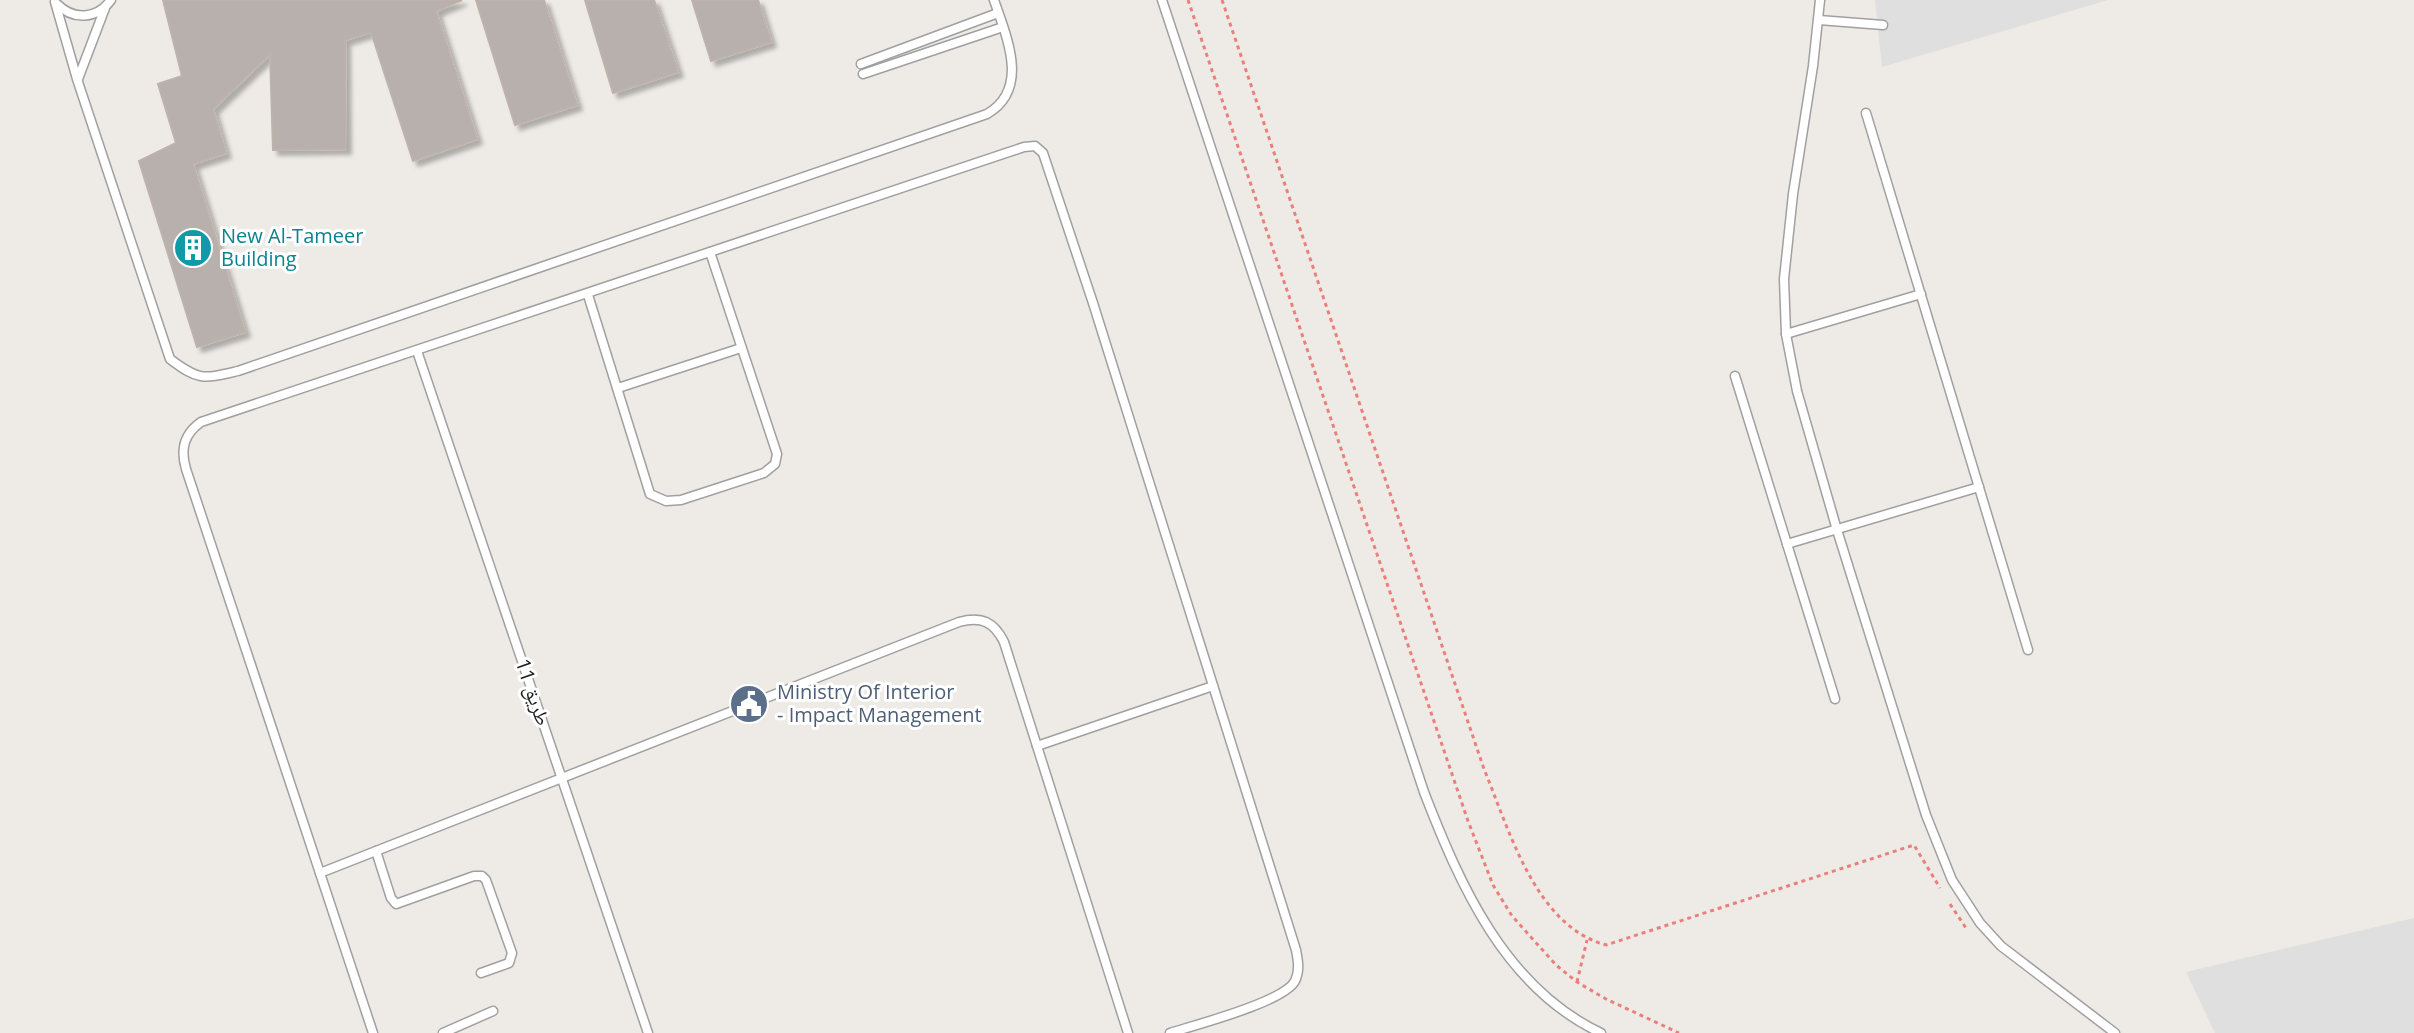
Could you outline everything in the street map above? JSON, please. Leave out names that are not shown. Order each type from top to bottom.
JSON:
[{"type":"lane","points":[[55,1],[77,79],[170,359],[191,375],[214,377],[987,114],[1001,106],[1009,94],[1012,79],[1011,60],[994,0]]},
{"type":"lane","points":[[1162,0],[1419,777],[1443,841],[1484,923],[1527,980],[1560,1008],[1601,1033]]},
{"type":"lane","points":[[1820,0],[1784,279],[1786,334],[1797,391],[1926,815],[1952,880],[1980,923],[2001,946],[2115,1033]]},
{"type":"lane","points":[[55,1],[73,15],[96,14],[108,4]]},
{"type":"lane","points":[[77,79],[108,4]]},
{"type":"lane","points":[[998,13],[862,69],[1003,27]]},
{"type":"lane","points":[[1819,20],[1883,25]]},
{"type":"lane","points":[[1866,113],[2028,650]]},
{"type":"lane","points":[[373,1033],[186,469],[183,449],[191,429],[201,422],[1024,147],[1035,146],[1039,148],[1093,303],[1296,950],[1298,965],[1295,980],[1278,997],[1170,1033]]},
{"type":"lane","points":[[588,295],[650,494],[666,501],[681,500],[736,482],[771,469],[777,454],[710,252]]},
{"type":"lane","points":[[1786,334],[1921,294]]},
{"type":"lane","points":[[618,388],[741,348]]},
{"type":"lane","name":"طريق 11","points":[[417,351],[648,1033]]},
{"type":"lane","points":[[1735,376],[1835,699]]},
{"type":"lane","points":[[1787,544],[1979,487]]},
{"type":"lane","points":[[320,873],[969,620],[989,622],[998,630],[1128,1033]]},
{"type":"lane","points":[[1037,746],[1213,686]]},
{"type":"lane","points":[[376,851],[391,898],[396,904],[474,876],[486,880],[512,953],[509,963],[481,973]]},
{"type":"lane","points":[[443,1033],[493,1011]]},
{"type":"path","points":[[1188,0],[1493,885],[1512,916],[1556,965],[1577,982],[1679,1033]]},
{"type":"path","points":[[1222,0],[1484,769],[1531,881],[1572,929],[1587,940],[1606,945],[1914,845],[1962,924],[1973,935]]},
{"type":"path","points":[[1577,982],[1587,940]]},
{"type":"shaded area","points":[[1875,0],[2108,0],[1882,67]]},
{"type":"shaded area","points":[[2414,918],[2414,1033],[2215,1033],[2186,972]]},
{"type":"building","name":"New Al-Tameer Building","points":[[163,0],[462,0],[436,11],[477,139],[413,161],[371,32],[345,40],[346,149],[273,150],[270,54],[213,109],[226,153],[193,164],[245,332],[197,347],[139,161],[176,143],[158,84],[182,76]]},
{"type":"building","points":[[476,0],[544,0],[577,105],[515,125]]},
{"type":"building","points":[[585,0],[654,0],[678,72],[613,93]]},
{"type":"building","points":[[692,0],[758,0],[771,42],[711,61]]},
{"type":"place","name":"New Al-Tameer Building","points":[[193,248]]},
{"type":"place","name":"Ministry Of Interior - Impact Management","points":[[749,704]]}]
